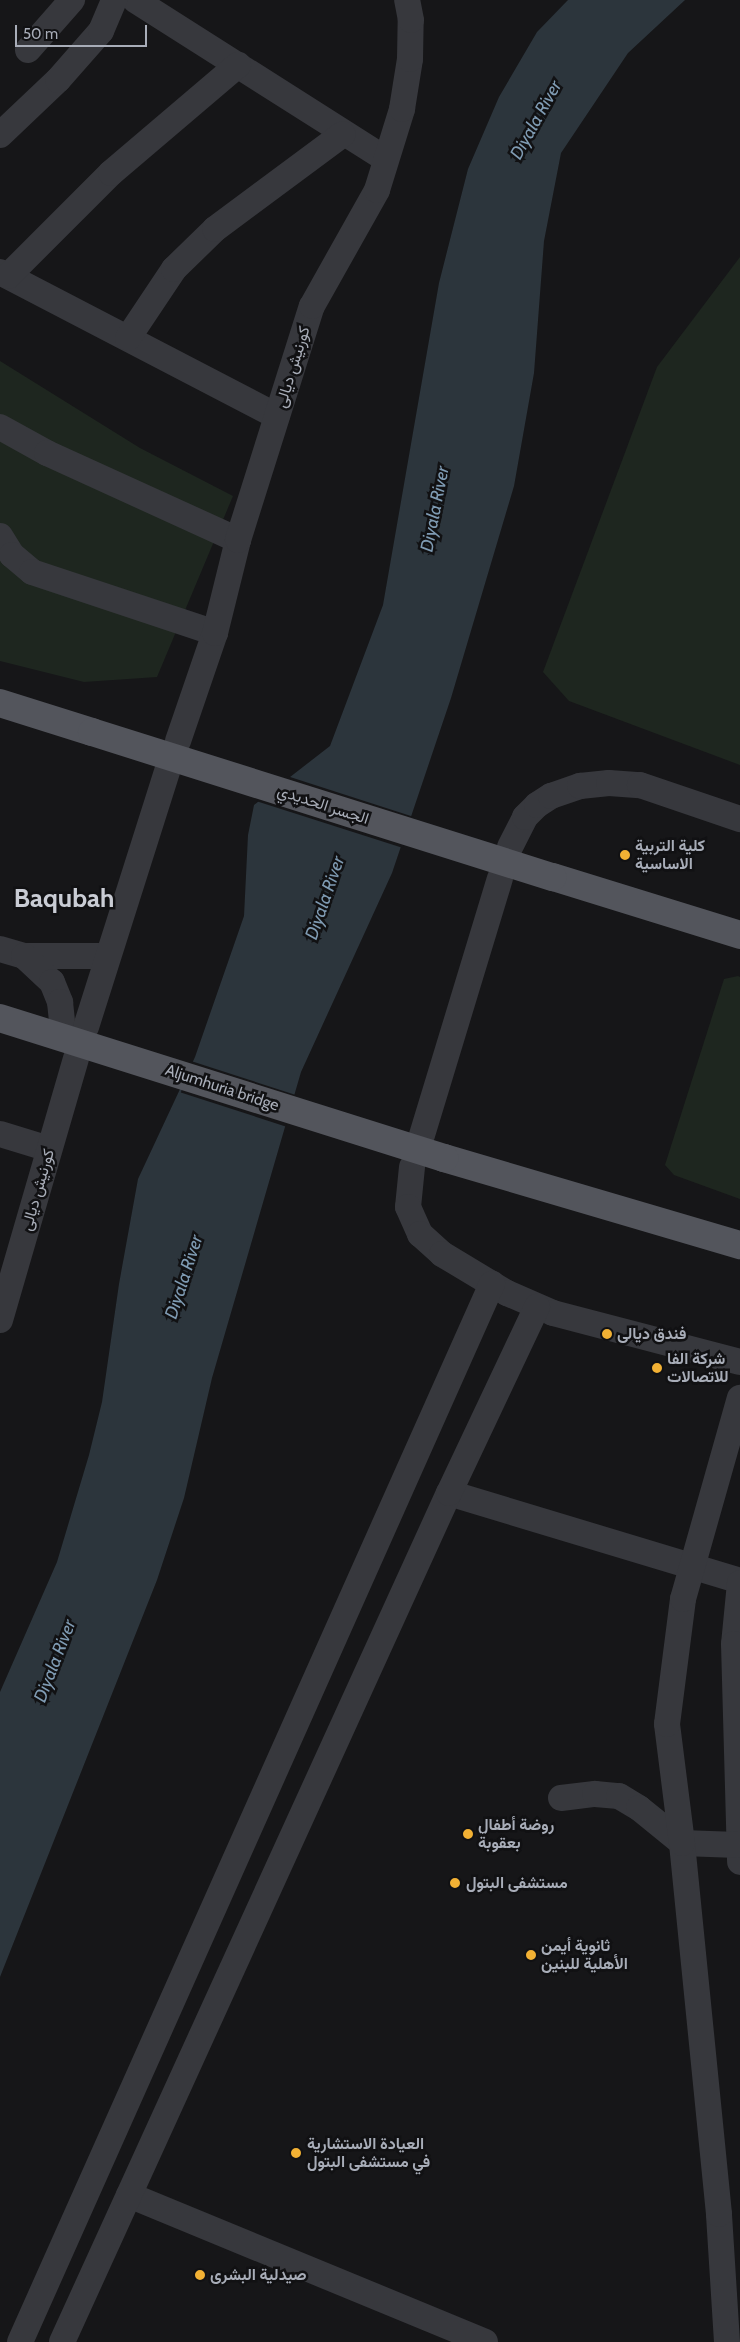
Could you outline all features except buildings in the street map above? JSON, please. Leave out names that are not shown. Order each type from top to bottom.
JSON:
[{"type":"main road","name":"الجسر الحديدي","points":[[0,702],[740,935]]},
{"type":"main road","name":"Aljumhuria bridge","points":[[0,1018],[444,1158],[740,1245]]},
{"type":"street","points":[[28,50],[72,0]]},
{"type":"street","points":[[0,135],[58,80],[100,31],[114,0]]},
{"type":"street","points":[[135,0],[343,134],[386,159]]},
{"type":"street","name":"كورنيش ديالى","points":[[178,741],[214,633],[238,540],[312,306],[377,190],[402,109],[410,59],[407,0]]},
{"type":"street","points":[[238,65],[111,173],[4,274],[277,416]]},
{"type":"street","points":[[128,338],[174,269],[215,229],[343,134]]},
{"type":"street","points":[[0,427],[47,453],[238,540]]},
{"type":"street","points":[[0,536],[12,555],[32,572],[214,633]]},
{"type":"street","points":[[12,952],[52,982],[60,1002],[74,1023],[106,956],[168,772]]},
{"type":"street","points":[[510,847],[525,817],[537,805],[551,796],[580,786],[610,783],[640,785],[740,819]]},
{"type":"street","points":[[422,1135],[500,879]]},
{"type":"street","points":[[12,952],[106,956]]},
{"type":"street","name":"كورنيش ديالى","points":[[0,1320],[70,1084],[71,1058]]},
{"type":"street","points":[[0,1134],[50,1149]]},
{"type":"street","points":[[412,1166],[408,1207],[420,1234],[436,1249],[492,1284],[537,1307],[740,1362]]},
{"type":"street","points":[[20,2342],[492,1284]]},
{"type":"street","points":[[62,2342],[449,1493],[537,1307]]},
{"type":"street","points":[[727,2342],[730,2218],[667,1724],[680,1616],[692,1566],[740,1398]]},
{"type":"street","points":[[449,1493],[740,1582],[734,1644],[739,1853],[682,1843],[640,1808],[619,1796],[595,1794],[561,1798]]},
{"type":"street","points":[[129,2195],[485,2342]]},
{"type":"shaded area","points":[[740,257],[740,765],[569,701],[543,672],[657,367]]},
{"type":"shaded area","points":[[0,361],[140,448],[233,496],[157,677],[84,682],[0,661]]},
{"type":"shaded area","points":[[740,977],[740,1199],[674,1175],[665,1165],[724,979]]},
{"type":"water","name":"Diyala River","points":[[568,0],[685,0],[628,53],[561,153],[544,241],[534,373],[514,486],[451,698],[392,873],[301,1072],[212,1378],[184,1498],[157,1580],[0,1977],[0,1692],[57,1562],[89,1455],[102,1402],[119,1284],[138,1179],[195,1057],[244,916],[248,835],[254,805],[330,746],[383,605],[439,283],[468,169],[499,97],[537,32]]},
{"type":"pier","points":[[287,776],[414,817],[403,848],[256,801]]},
{"type":"pier","points":[[191,1061],[297,1095],[286,1127],[181,1092]]},
{"type":"place","name":"كلية التربية الاساسية","points":[[625,855]]},
{"type":"place","name":"فندق ديالى","points":[[607,1334]]},
{"type":"place","name":"شركة الفا للاتصالات","points":[[657,1368]]},
{"type":"place","name":"روضة أطفال بعقوبة","points":[[468,1834]]},
{"type":"place","name":"مستشفى البتول","points":[[455,1883]]},
{"type":"place","name":"ثانوية أيمن الأهلية للبنين","points":[[531,1955]]},
{"type":"place","name":"العيادة الاستشارية في مستشفى البتول","points":[[296,2153]]},
{"type":"place","name":"صيدلية البشرى","points":[[200,2275]]},
{"type":"district","name":"Baqubah","points":[[64,899]]}]
